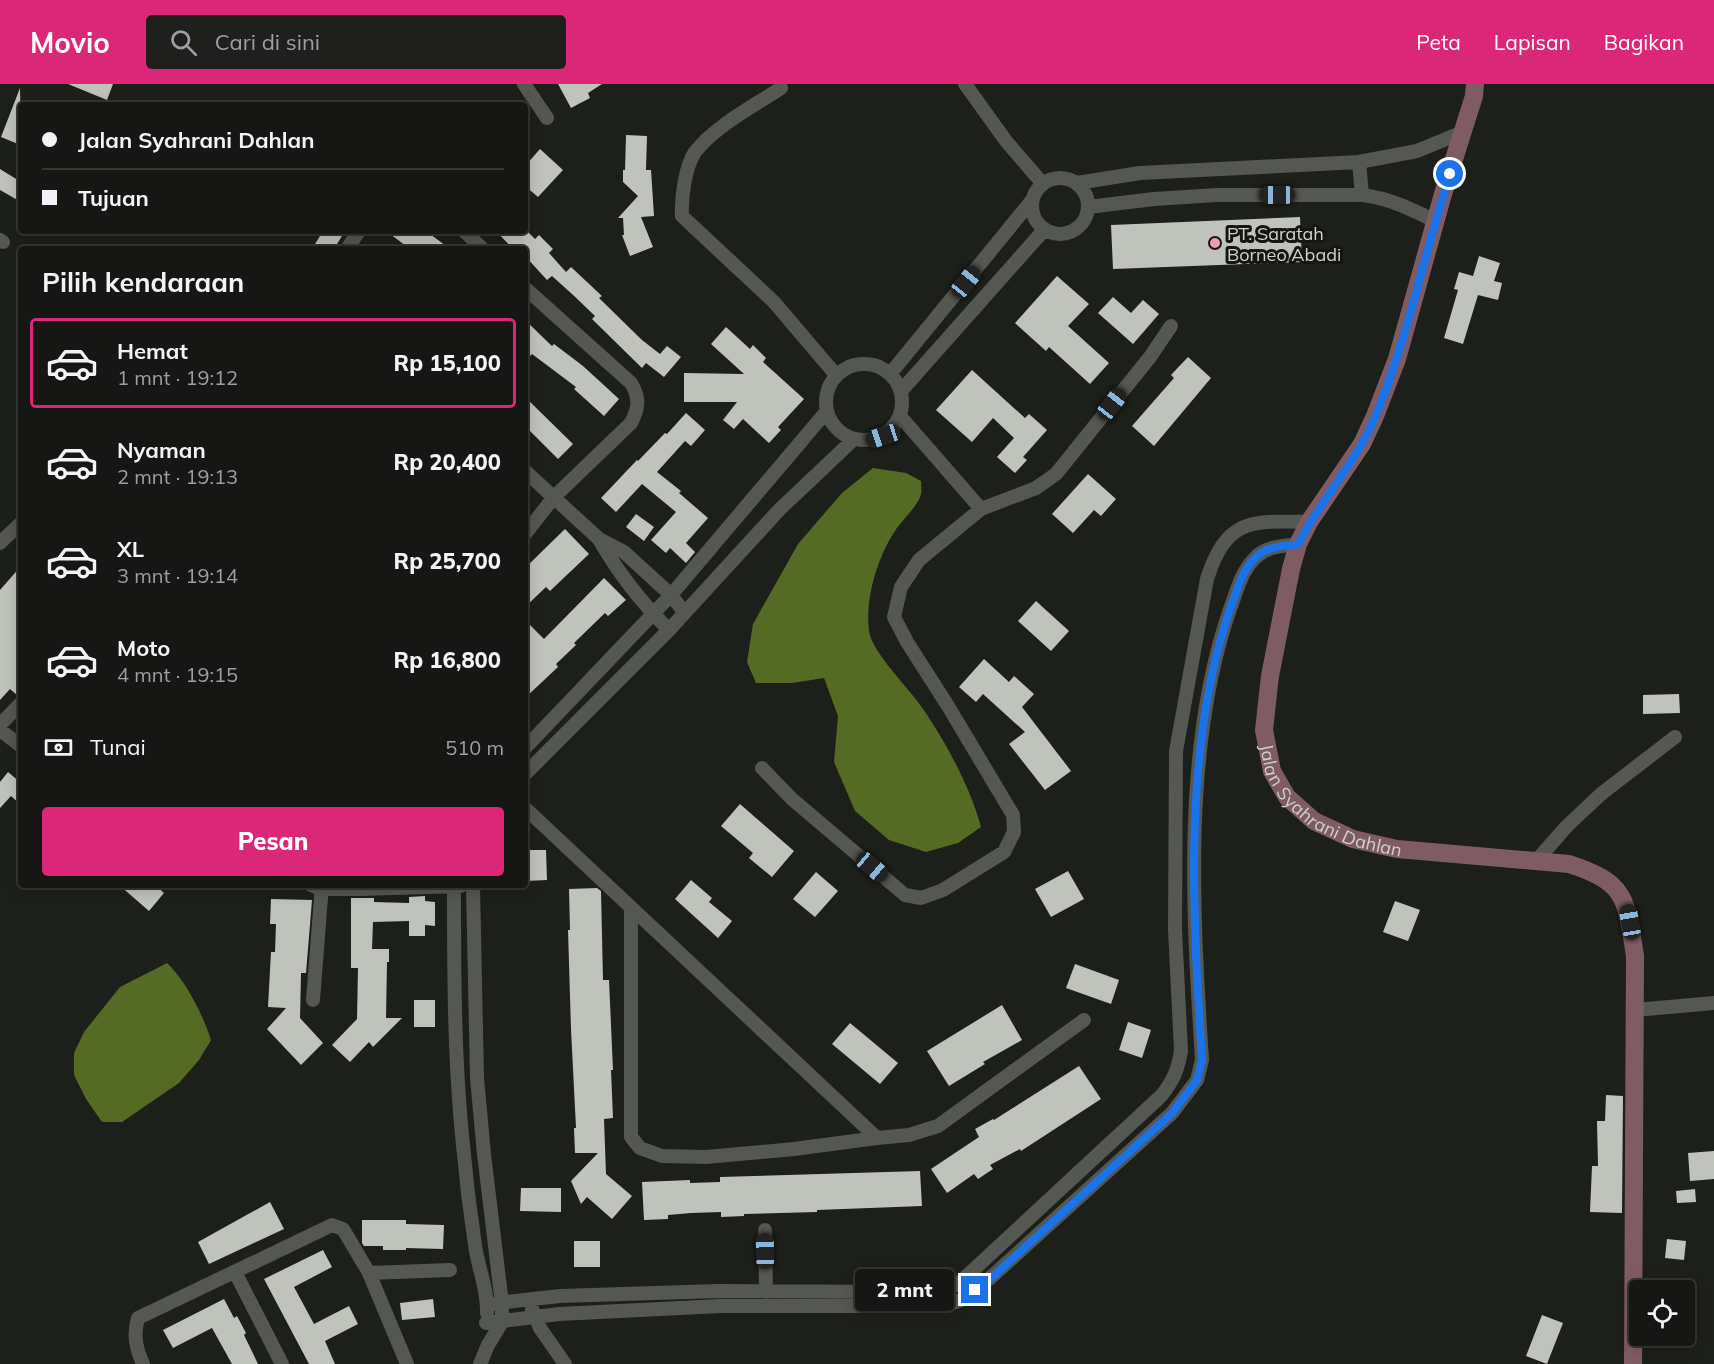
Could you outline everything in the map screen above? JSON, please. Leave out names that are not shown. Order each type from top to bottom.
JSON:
[{"type":"street","points":[[524,84],[547,118]]},
{"type":"street","points":[[965,84],[1006,141],[1043,184]]},
{"type":"street","name":"Jalan Syahrani Dahlan","points":[[1475,84],[1474,96],[1396,359],[1376,416],[1362,444],[1309,522],[1298,544],[1270,676],[1264,730],[1272,771],[1287,797],[1314,821],[1353,839],[1397,849],[1569,864],[1593,872],[1612,884],[1627,906],[1635,956],[1633,1364]]},
{"type":"street","points":[[783,85],[724,124],[694,153],[682,191],[682,216],[774,302],[836,375]]},
{"type":"street","points":[[890,374],[1033,199],[1036,192],[1043,184],[1054,178],[1077,183],[1140,173],[1359,162],[1417,151],[1463,132]]},
{"type":"street","points":[[1359,162],[1362,195]]},
{"type":"street","points":[[1033,199],[1034,218],[1044,230],[1066,234],[1075,230],[1086,217],[1088,207],[1085,194],[1077,183]]},
{"type":"street","points":[[1088,207],[1154,199],[1217,195],[1362,195],[1397,202],[1436,222]]},
{"type":"street","points":[[901,391],[1044,230]]},
{"type":"street","points":[[467,234],[480,246]]},
{"type":"street","points":[[528,291],[631,383],[638,396],[637,411],[631,423],[554,497],[528,530]]},
{"type":"street","points":[[762,768],[792,799],[905,895],[921,898],[943,890],[1004,852],[1014,832],[1013,815],[894,617],[901,586],[919,560],[981,509],[1036,488],[1056,474],[1150,357],[1171,326]]},
{"type":"street","points":[[873,364],[890,374],[901,391],[903,402],[895,426],[883,436],[869,440],[854,439],[836,429],[826,412],[826,392],[836,375],[853,365],[873,364]]},
{"type":"street","points":[[528,745],[654,614],[826,412]]},
{"type":"street","points":[[900,416],[981,509]]},
{"type":"street","points":[[528,771],[669,630],[780,509],[854,439]]},
{"type":"street","points":[[528,474],[599,539],[624,552],[671,595],[684,612]]},
{"type":"street","points":[[487,1304],[560,1296],[913,1292],[938,1290],[957,1285],[1161,1096],[1173,1081],[1179,1068],[1181,1050],[1175,928],[1176,751],[1207,579],[1215,555],[1239,528],[1254,523],[1309,522]]},
{"type":"street","points":[[0,543],[18,526]]},
{"type":"street","points":[[599,539],[612,562],[669,630]]},
{"type":"street","points":[[486,1323],[560,1314],[722,1306],[943,1306],[961,1300],[989,1280],[1172,1113],[1197,1080],[1202,1060],[1193,886],[1199,753],[1221,634],[1243,573],[1257,555],[1273,547],[1298,544]]},
{"type":"street","points":[[1203,604],[1230,610]]},
{"type":"street","points":[[0,725],[18,706]]},
{"type":"street","points":[[0,730],[18,744]]},
{"type":"street","points":[[1536,861],[1567,826],[1601,794],[1675,737]]},
{"type":"street","points":[[528,811],[877,1137]]},
{"type":"street","points":[[313,1000],[318,888]]},
{"type":"street","points":[[454,888],[454,988],[460,1113],[475,1248],[487,1304],[488,1345]]},
{"type":"street","points":[[473,888],[477,1078],[502,1304],[502,1322],[480,1364]]},
{"type":"street","points":[[632,908],[631,1137],[639,1148],[662,1156],[706,1157],[794,1149],[877,1137],[909,1135],[938,1126],[1084,1020]]},
{"type":"street","points":[[1635,1010],[1714,1003]]},
{"type":"street","points":[[143,1364],[137,1351],[135,1331],[138,1318],[332,1225],[343,1228],[369,1273],[407,1364]]},
{"type":"street","points":[[765,1230],[766,1292]]},
{"type":"street","points":[[369,1273],[450,1270]]},
{"type":"street","points":[[235,1272],[282,1364]]},
{"type":"street","points":[[529,1300],[540,1328],[565,1364]]},
{"type":"shaded area","points":[[873,468],[906,473],[921,481],[921,493],[917,503],[889,542],[878,566],[869,606],[869,631],[877,650],[917,701],[940,736],[957,766],[981,827],[958,843],[926,852],[889,840],[855,811],[834,762],[838,716],[824,678],[792,683],[756,683],[747,662],[753,624],[798,544],[842,493]]},
{"type":"shaded area","points":[[167,963],[181,979],[193,999],[211,1040],[199,1060],[179,1083],[122,1122],[102,1122],[86,1099],[74,1075],[74,1053],[84,1032],[120,987]]},
{"type":"building","points":[[68,84],[113,84],[107,100]]},
{"type":"building","points":[[558,84],[602,84],[588,93],[590,98],[571,108]]},
{"type":"building","points":[[20,88],[18,144],[1,137]]},
{"type":"building","points":[[626,135],[647,136],[646,170],[651,170],[654,216],[641,217],[653,247],[630,256],[622,235],[624,235],[623,218],[618,218],[638,196],[623,182]]},
{"type":"building","points":[[540,149],[563,170],[538,197],[528,189],[528,163]]},
{"type":"building","points":[[0,169],[18,180],[18,200],[0,190]]},
{"type":"building","points":[[1300,217],[1302,262],[1113,269],[1111,225]]},
{"type":"building","points":[[528,232],[535,239],[539,235],[553,249],[549,253],[566,272],[571,267],[602,296],[599,298],[642,340],[660,354],[667,346],[681,357],[664,377],[646,363],[642,368],[592,319],[595,316],[572,294],[552,276],[547,280],[528,259],[528,246],[510,246],[499,234],[528,234]]},
{"type":"building","points":[[321,234],[343,234],[336,246],[314,246]]},
{"type":"building","points":[[390,234],[430,234],[446,246],[406,246]]},
{"type":"building","points":[[1479,256],[1500,263],[1494,281],[1502,283],[1498,300],[1478,295],[1463,344],[1444,338],[1458,290],[1454,289],[1459,272],[1473,276]]},
{"type":"building","points":[[1057,276],[1089,304],[1068,326],[1109,363],[1090,384],[1049,347],[1046,351],[1015,323]]},
{"type":"building","points":[[1113,297],[1131,313],[1143,300],[1159,314],[1133,344],[1098,313]]},
{"type":"building","points":[[528,323],[552,346],[554,344],[583,366],[619,399],[604,416],[574,389],[576,387],[532,354],[528,358]]},
{"type":"building","points":[[726,327],[750,349],[753,345],[766,358],[763,362],[804,399],[778,427],[781,430],[769,443],[743,419],[734,429],[723,420],[737,402],[684,402],[684,373],[744,374],[711,344]]},
{"type":"building","points":[[1188,357],[1211,378],[1154,446],[1132,426],[1174,378],[1171,375]]},
{"type":"building","points":[[972,370],[1025,418],[1029,414],[1047,430],[1023,457],[1027,460],[1015,473],[997,457],[1014,438],[993,418],[972,442],[936,410]]},
{"type":"building","points":[[528,400],[573,444],[558,459],[528,429]]},
{"type":"building","points":[[686,413],[705,430],[691,446],[685,441],[657,472],[681,491],[679,493],[708,518],[686,543],[695,552],[686,563],[670,548],[666,553],[651,540],[676,512],[642,484],[616,512],[601,498]]},
{"type":"building","points":[[1088,474],[1116,499],[1101,516],[1094,510],[1073,533],[1052,514]]},
{"type":"building","points":[[636,514],[654,527],[644,541],[626,527]]},
{"type":"building","points":[[565,529],[589,554],[550,591],[546,587],[528,604],[528,565]]},
{"type":"building","points":[[18,569],[18,695],[10,689],[0,700],[0,590]]},
{"type":"building","points":[[604,578],[626,600],[608,616],[605,613],[574,643],[576,645],[556,664],[558,667],[528,695],[528,623],[544,639]]},
{"type":"building","points":[[1036,601],[1069,631],[1051,651],[1018,621]]},
{"type":"building","points":[[984,659],[1009,682],[1014,676],[1034,694],[1022,707],[1071,771],[1045,790],[1009,744],[1025,732],[983,694],[976,702],[959,687]]},
{"type":"building","points":[[1679,694],[1680,713],[1643,714],[1643,695]]},
{"type":"building","points":[[8,772],[18,780],[18,802],[11,796],[0,808],[0,782]]},
{"type":"building","points":[[740,804],[794,851],[772,877],[749,858],[753,853],[721,826]]},
{"type":"building","points":[[528,850],[546,850],[547,880],[528,881]]},
{"type":"building","points":[[1068,871],[1084,899],[1051,917],[1035,889]]},
{"type":"building","points":[[816,872],[838,891],[815,917],[793,899]]},
{"type":"building","points":[[691,880],[712,898],[709,902],[732,921],[718,938],[675,899]]},
{"type":"building","points":[[122,888],[158,888],[164,893],[149,911]]},
{"type":"building","points":[[597,888],[601,891],[603,980],[609,980],[613,1070],[611,1070],[613,1118],[604,1119],[606,1174],[632,1196],[612,1219],[587,1197],[581,1204],[571,1181],[598,1153],[575,1153],[568,930],[570,930],[569,889]]},
{"type":"building","points":[[425,896],[425,901],[435,902],[435,926],[425,925],[425,936],[409,936],[409,921],[373,922],[372,949],[389,949],[386,1018],[402,1018],[373,1047],[369,1042],[350,1062],[332,1045],[357,1019],[358,968],[351,968],[351,898],[374,898],[374,902],[409,903],[409,897]]},
{"type":"building","points":[[271,899],[312,900],[306,973],[301,973],[300,1018],[323,1043],[301,1065],[267,1029],[286,1008],[268,1007],[271,952],[275,952],[276,924],[270,924]]},
{"type":"building","points":[[1395,901],[1420,910],[1408,941],[1383,932]]},
{"type":"building","points":[[1075,964],[1119,980],[1111,1004],[1066,988]]},
{"type":"building","points":[[414,1000],[435,1000],[435,1027],[414,1027]]},
{"type":"building","points":[[1002,1005],[1022,1040],[983,1062],[985,1064],[949,1086],[927,1051]]},
{"type":"building","points":[[1128,1022],[1151,1030],[1142,1058],[1119,1050]]},
{"type":"building","points":[[850,1023],[898,1063],[880,1084],[832,1044]]},
{"type":"building","points":[[1079,1066],[1101,1099],[1021,1151],[1020,1149],[990,1165],[993,1169],[978,1179],[974,1174],[947,1193],[931,1169],[979,1137],[975,1129],[994,1120]]},
{"type":"building","points":[[1606,1095],[1623,1096],[1622,1213],[1590,1212],[1592,1166],[1598,1166],[1597,1121],[1605,1121]]},
{"type":"building","points":[[1714,1151],[1714,1179],[1690,1181],[1688,1153]]},
{"type":"building","points":[[920,1171],[922,1206],[721,1217],[721,1212],[691,1213],[668,1215],[668,1219],[644,1220],[642,1182],[690,1180],[690,1183],[720,1182],[720,1177]]},
{"type":"building","points":[[521,1188],[561,1188],[561,1212],[520,1211]]},
{"type":"building","points":[[1695,1189],[1696,1202],[1677,1203],[1676,1191]]},
{"type":"building","points":[[270,1202],[284,1229],[209,1264],[198,1242]]},
{"type":"building","points":[[362,1220],[406,1220],[406,1224],[444,1225],[443,1249],[383,1250],[383,1246],[364,1246]]},
{"type":"building","points":[[1667,1239],[1686,1241],[1684,1260],[1665,1258]]},
{"type":"building","points":[[574,1241],[600,1241],[600,1267],[574,1267]]},
{"type":"building","points":[[323,1250],[332,1267],[294,1287],[314,1324],[349,1306],[358,1324],[325,1341],[335,1364],[309,1364],[264,1279]]},
{"type":"building","points":[[224,1299],[234,1318],[237,1316],[246,1333],[244,1335],[258,1364],[232,1364],[212,1328],[173,1348],[163,1330]]},
{"type":"building","points":[[433,1299],[435,1317],[402,1320],[400,1303]]},
{"type":"building","points":[[1542,1315],[1563,1323],[1547,1364],[1526,1356]]},
{"type":"place","name":"PT. Saratah Borneo Abadi","points":[[1215,243]]},
{"type":"route","points":[[975,1290],[989,1280],[1172,1113],[1197,1080],[1202,1060],[1193,886],[1199,753],[1221,634],[1243,573],[1257,555],[1273,547],[1298,544],[1309,522],[1362,444],[1376,416],[1396,359],[1450,174]]}]
